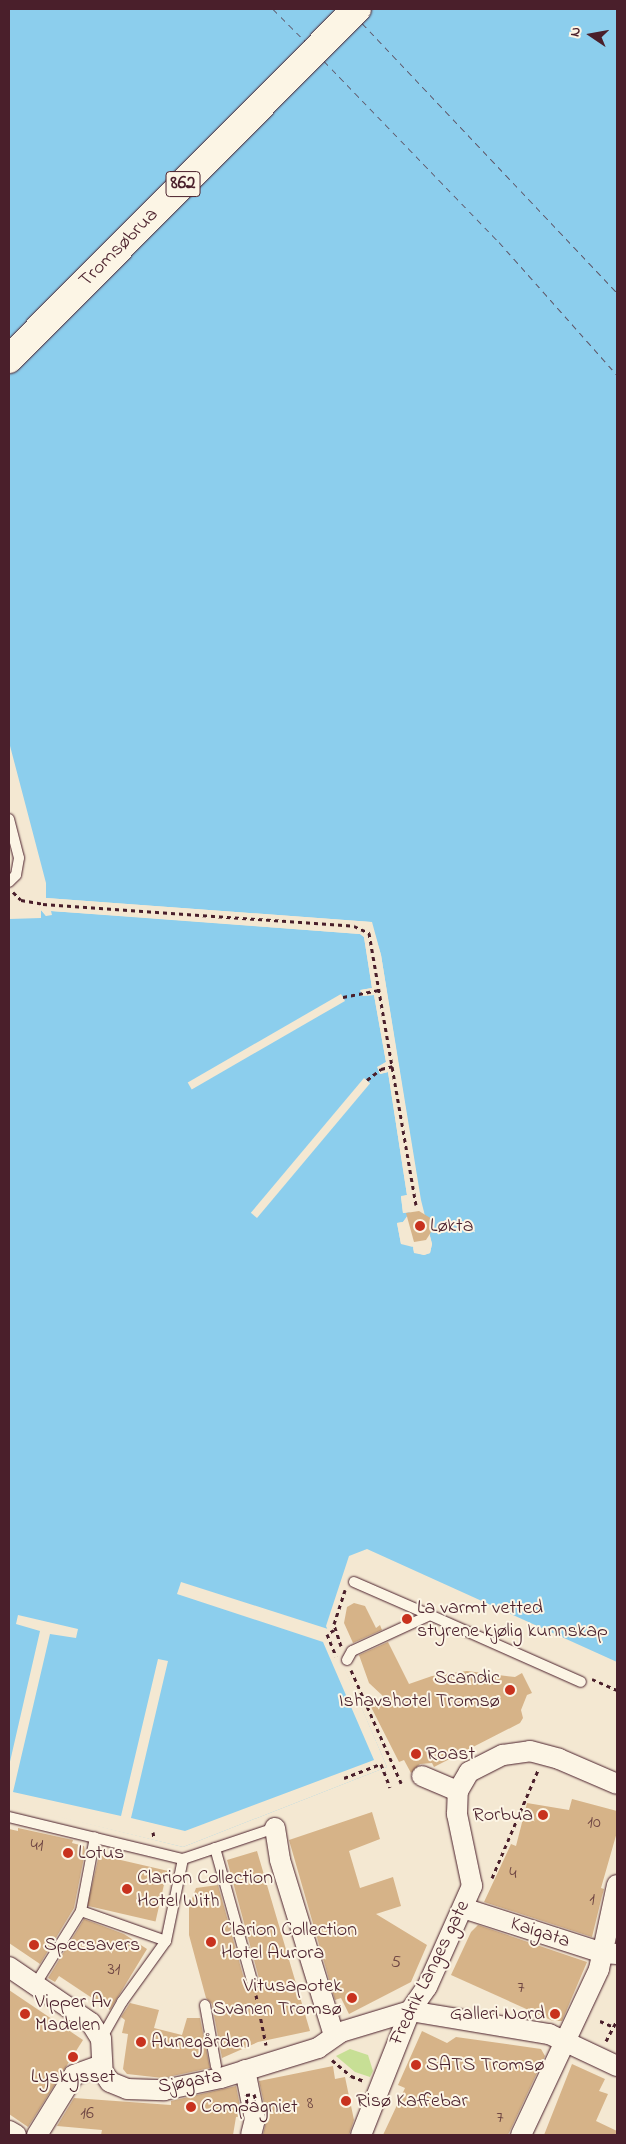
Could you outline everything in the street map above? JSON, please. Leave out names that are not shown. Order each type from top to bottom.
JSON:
[{"type":"main road","name":"Tromsøbrua","points":[[9,359],[357,9]]},
{"type":"street","points":[[417,1778],[458,1791],[475,1768],[517,1751],[546,1754],[617,1784]]},
{"type":"street","name":"Fredrik Langes gate","points":[[361,2135],[410,2011],[427,1987],[472,1886],[459,1828],[458,1791]]},
{"type":"street","points":[[269,1830],[334,2036]]},
{"type":"street","points":[[521,2135],[610,1953],[616,1891]]},
{"type":"street","name":"Kaigata","points":[[463,1908],[610,1953]]},
{"type":"street","points":[[9,1968],[92,2023],[101,2039],[101,2065],[74,2074],[37,2135]]},
{"type":"street","name":"Sjøgata","points":[[101,2065],[107,2078],[118,2086],[155,2090],[245,2070],[318,2048],[334,2036],[410,2011],[549,2034],[617,2066]]},
{"type":"street","points":[[245,2070],[255,2119],[251,2135]]},
{"type":"street","points":[[9,2130],[16,2135]]},
{"type":"lane","points":[[9,819],[19,858],[16,875],[9,882]]},
{"type":"lane","points":[[354,1582],[585,1680]]},
{"type":"lane","points":[[343,1663],[352,1651],[430,1615]]},
{"type":"lane","points":[[9,1817],[183,1859],[269,1830]]},
{"type":"lane","points":[[35,1985],[81,1911],[96,1838]]},
{"type":"lane","points":[[215,1848],[253,1984]]},
{"type":"lane","points":[[101,2039],[122,2002],[166,1941],[183,1859]]},
{"type":"lane","points":[[81,1911],[166,1941]]},
{"type":"lane","points":[[205,2004],[216,2066]]},
{"type":"path","points":[[9,888],[21,900],[43,904],[362,928],[369,933],[416,1206]]},
{"type":"path","points":[[343,997],[380,990]]},
{"type":"path","points":[[367,1080],[381,1069],[393,1066]]},
{"type":"path","points":[[343,1663],[334,1630],[341,1598],[348,1585],[354,1582]]},
{"type":"path","points":[[334,1630],[326,1634],[343,1663],[401,1783]]},
{"type":"path","points":[[585,1680],[617,1690]]},
{"type":"path","points":[[344,1778],[381,1764],[390,1787]]},
{"type":"path","points":[[492,1878],[539,1767]]},
{"type":"path","points":[[253,1984],[267,2048]]},
{"type":"path","points":[[604,2043],[617,2020]]},
{"type":"path","points":[[600,2021],[612,2026]]},
{"type":"path","points":[[331,2060],[351,2076],[365,2082]]},
{"type":"green space","points":[[350,2049],[368,2055],[373,2071],[370,2077],[355,2072],[336,2056]]},
{"type":"water","points":[[9,9],[617,9],[617,1662],[367,1549],[349,1556],[326,1626],[387,1767],[183,1847],[9,1804],[9,919],[41,918],[41,910],[46,916],[51,911],[360,934],[364,937],[372,988],[361,990],[362,996],[374,995],[386,1062],[378,1067],[380,1074],[388,1072],[407,1195],[401,1197],[403,1213],[411,1212],[403,1222],[397,1223],[401,1244],[407,1243],[413,1247],[414,1253],[424,1255],[430,1253],[432,1244],[421,1200],[381,955],[372,922],[46,898],[46,883],[9,742]]},
{"type":"pier","points":[[46,898],[371,922],[381,955],[420,1199],[432,1244],[430,1253],[424,1255],[414,1252],[413,1247],[416,1251],[424,1253],[429,1244],[418,1200],[378,955],[370,924],[45,900]]},
{"type":"pier","points":[[45,908],[48,913],[51,909],[360,931],[366,935],[375,988],[363,992],[376,994],[389,1062],[380,1068],[390,1071],[409,1195],[404,1198],[405,1210],[413,1212],[405,1224],[400,1225],[403,1241],[408,1241],[413,1247],[401,1244],[397,1223],[403,1222],[410,1212],[403,1213],[401,1196],[407,1195],[388,1072],[380,1074],[377,1067],[386,1062],[374,995],[362,996],[360,990],[372,988],[364,937],[360,934],[51,911],[52,915],[46,916],[41,910]]},
{"type":"pier","points":[[341,994],[345,1001],[192,1089],[188,1082]]},
{"type":"pier","points":[[364,1078],[370,1083],[257,1218],[251,1213]]},
{"type":"pier","points":[[181,1582],[328,1629],[387,1767],[183,1847],[9,1805],[9,1766],[40,1631],[16,1624],[18,1615],[78,1629],[76,1638],[50,1634],[13,1792],[121,1816],[158,1659],[168,1661],[131,1818],[185,1831],[374,1760],[323,1642],[177,1594]]},
{"type":"building","name":"Løkta","points":[[419,1211],[432,1219],[433,1229],[426,1240],[414,1242],[406,1213]]},
{"type":"building","points":[[354,1603],[365,1606],[376,1628],[380,1625],[382,1630],[353,1643],[344,1623],[347,1607]]},
{"type":"building","name":"Scandic Ishavshotel Tromsø","points":[[388,1642],[409,1684],[432,1676],[467,1671],[515,1677],[522,1673],[532,1693],[527,1695],[521,1710],[523,1718],[520,1723],[434,1767],[432,1763],[420,1764],[411,1773],[404,1760],[399,1762],[371,1707],[384,1697],[369,1683],[359,1655]]},
{"type":"building","points":[[572,1799],[617,1811],[617,1832],[601,1888],[604,1889],[592,1937],[484,1902],[511,1844],[516,1846],[527,1803],[569,1810]]},
{"type":"building","points":[[372,1812],[380,1839],[349,1851],[360,1888],[393,1877],[401,1906],[376,1914],[427,1945],[411,1982],[349,2014],[341,1998],[335,2000],[289,1840]]},
{"type":"building","points":[[18,1828],[73,1840],[72,1843],[84,1846],[85,1852],[74,1908],[40,1964],[9,1943],[9,1829],[18,1831]]},
{"type":"building","points":[[257,1851],[310,2031],[258,2042],[222,2058],[212,2004],[206,1998],[189,1935],[189,1907],[196,1888],[218,1885],[246,1986],[251,1990],[258,1989],[260,1982],[227,1860]]},
{"type":"building","points":[[99,1855],[167,1871],[156,1921],[87,1906]]},
{"type":"building","points":[[84,1919],[124,1934],[147,1949],[110,2010],[59,1976],[55,1982],[48,1978]]},
{"type":"building","points":[[478,1925],[587,1962],[562,2021],[553,2021],[451,1975],[471,1932]]},
{"type":"building","points":[[9,1990],[83,2040],[28,2127],[9,2114]]},
{"type":"building","points":[[130,2003],[159,2010],[154,2028],[182,2035],[187,2018],[200,2018],[210,2068],[163,2078],[127,2074],[123,2069],[128,2034],[122,2033],[125,2020],[121,2017]]},
{"type":"building","points":[[422,2031],[447,2043],[456,2037],[541,2049],[545,2056],[508,2135],[383,2135],[405,2088],[398,2085]]},
{"type":"building","points":[[572,2064],[605,2079],[599,2091],[608,2094],[596,2121],[617,2131],[617,2135],[544,2135]]},
{"type":"building","points":[[333,2066],[335,2079],[345,2077],[354,2120],[349,2135],[263,2135],[267,2117],[259,2081]]},
{"type":"building","points":[[236,2086],[242,2116],[236,2117],[233,2135],[101,2135],[102,2130],[57,2126],[74,2098],[171,2105],[171,2101]]},
{"type":"ferry route","points":[[273,9],[306,42]]},
{"type":"ferry route","points":[[362,23],[617,293]]},
{"type":"ferry route","points":[[324,61],[499,242],[617,375]]},
{"type":"place","name":"Løkta","points":[[420,1226]]},
{"type":"place","name":"La varmt vetted styrene kjølig kunnskap","points":[[407,1619]]},
{"type":"place","name":"Scandic Ishavshotel Tromsø","points":[[510,1690]]},
{"type":"place","name":"Roast","points":[[416,1754]]},
{"type":"place","name":"Rorbua","points":[[543,1815]]},
{"type":"place","name":"Lotus","points":[[68,1853]]},
{"type":"place","name":"Clarion Collection Hotel With","points":[[127,1889]]},
{"type":"place","name":"Clarion Collection Hotel Aurora","points":[[211,1942]]},
{"type":"place","name":"Specsavers","points":[[34,1945]]},
{"type":"place","name":"Vitusapotek Svanen Tromsø","points":[[352,1998]]},
{"type":"place","name":"Vipper Av Madelen","points":[[25,2014]]},
{"type":"place","name":"Galleri Nord","points":[[555,2014]]},
{"type":"place","name":"Aunegården","points":[[141,2042]]},
{"type":"place","name":"Lyskysset","points":[[73,2057]]},
{"type":"place","name":"SATS Tromsø","points":[[416,2065]]},
{"type":"place","name":"Risø Kaffebar","points":[[346,2101]]},
{"type":"place","name":"Compagniet","points":[[191,2107]]}]
